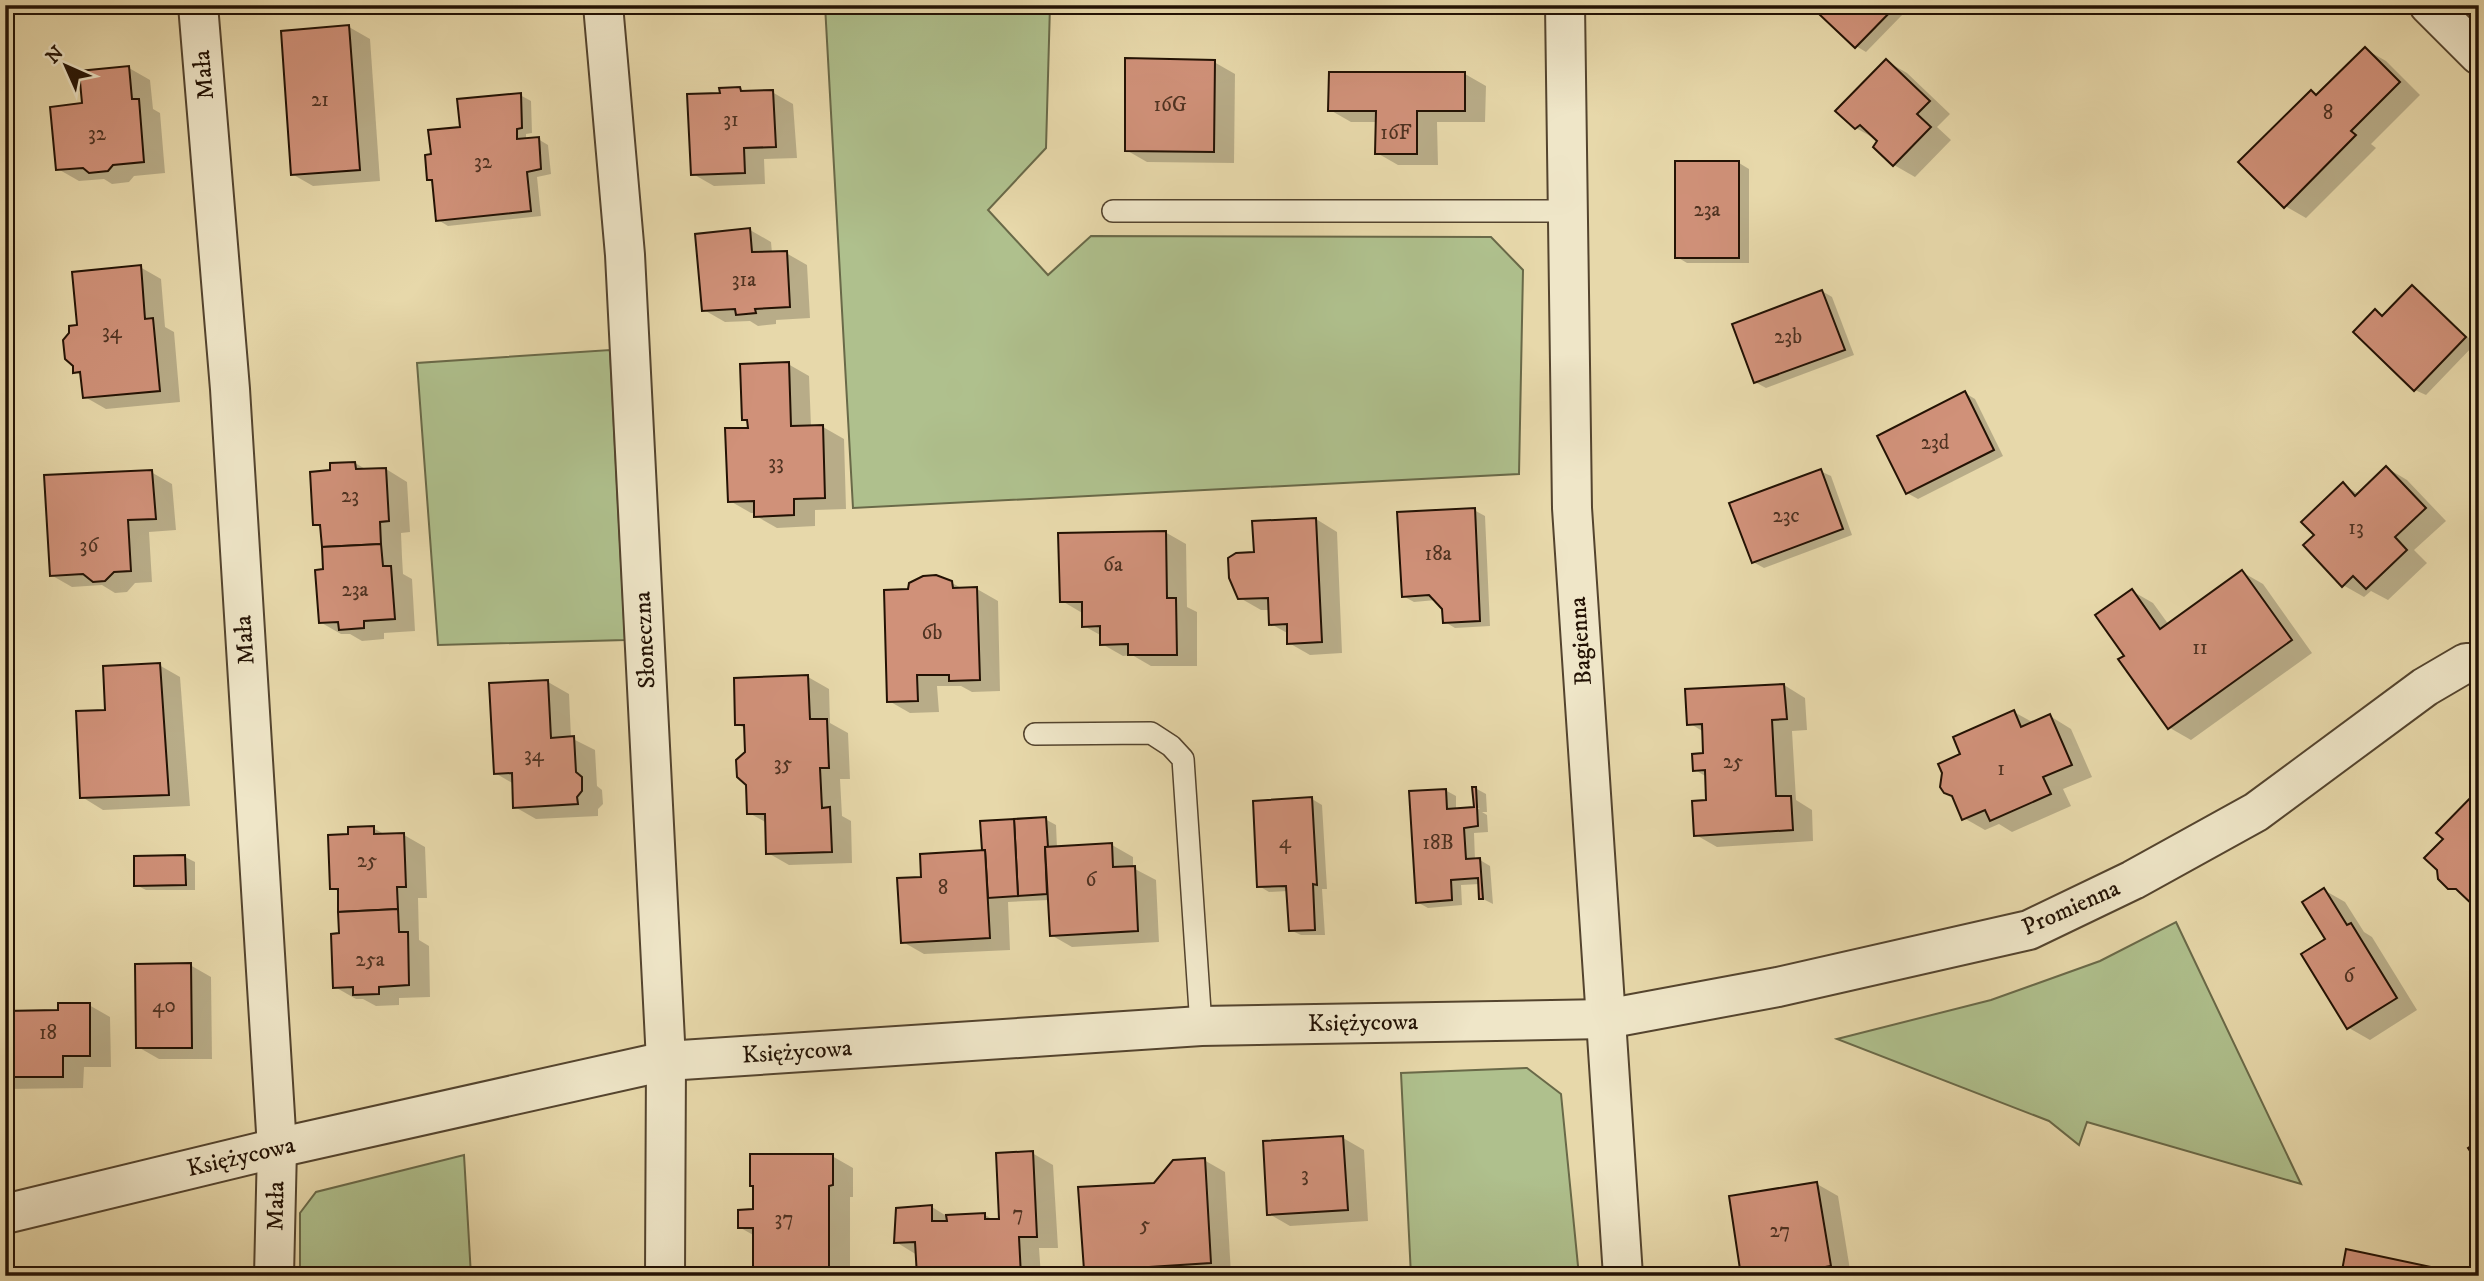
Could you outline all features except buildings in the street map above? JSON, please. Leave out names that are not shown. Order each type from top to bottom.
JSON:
[{"type":"street","name":"Mała","points":[[198,5],[230,389],[277,1149],[274,1276]]},
{"type":"street","name":"Słoneczna","points":[[603,5],[625,255],[666,1061],[665,1276]]},
{"type":"street","name":"Bagienna","points":[[1565,5],[1572,508],[1623,1276]]},
{"type":"street","points":[[2429,5],[2479,55]]},
{"type":"street","name":"Promienna","points":[[1606,1019],[1778,988],[2029,930],[2133,880],[2256,812],[2425,687],[2466,663],[2479,663]]},
{"type":"street","name":"Księżycowa","points":[[5,1214],[666,1061],[1201,1026],[1606,1019]]},
{"type":"lane","points":[[1113,211],[1568,211]]},
{"type":"lane","points":[[1035,734],[1151,733],[1171,746],[1183,759],[1201,1026]]},
{"type":"green space","points":[[825,5],[1050,5],[1046,148],[988,210],[1048,275],[1091,236],[1491,237],[1523,270],[1519,474],[853,508]]},
{"type":"green space","points":[[610,350],[625,640],[438,645],[417,363]]},
{"type":"green space","points":[[2176,922],[2301,1184],[2087,1122],[2079,1145],[2049,1121],[1837,1039],[1991,1000],[2100,961]]},
{"type":"green space","points":[[1527,1068],[1561,1094],[1579,1276],[1411,1276],[1401,1073]]},
{"type":"green space","points":[[464,1155],[471,1276],[300,1276],[300,1213],[316,1192]]}]
